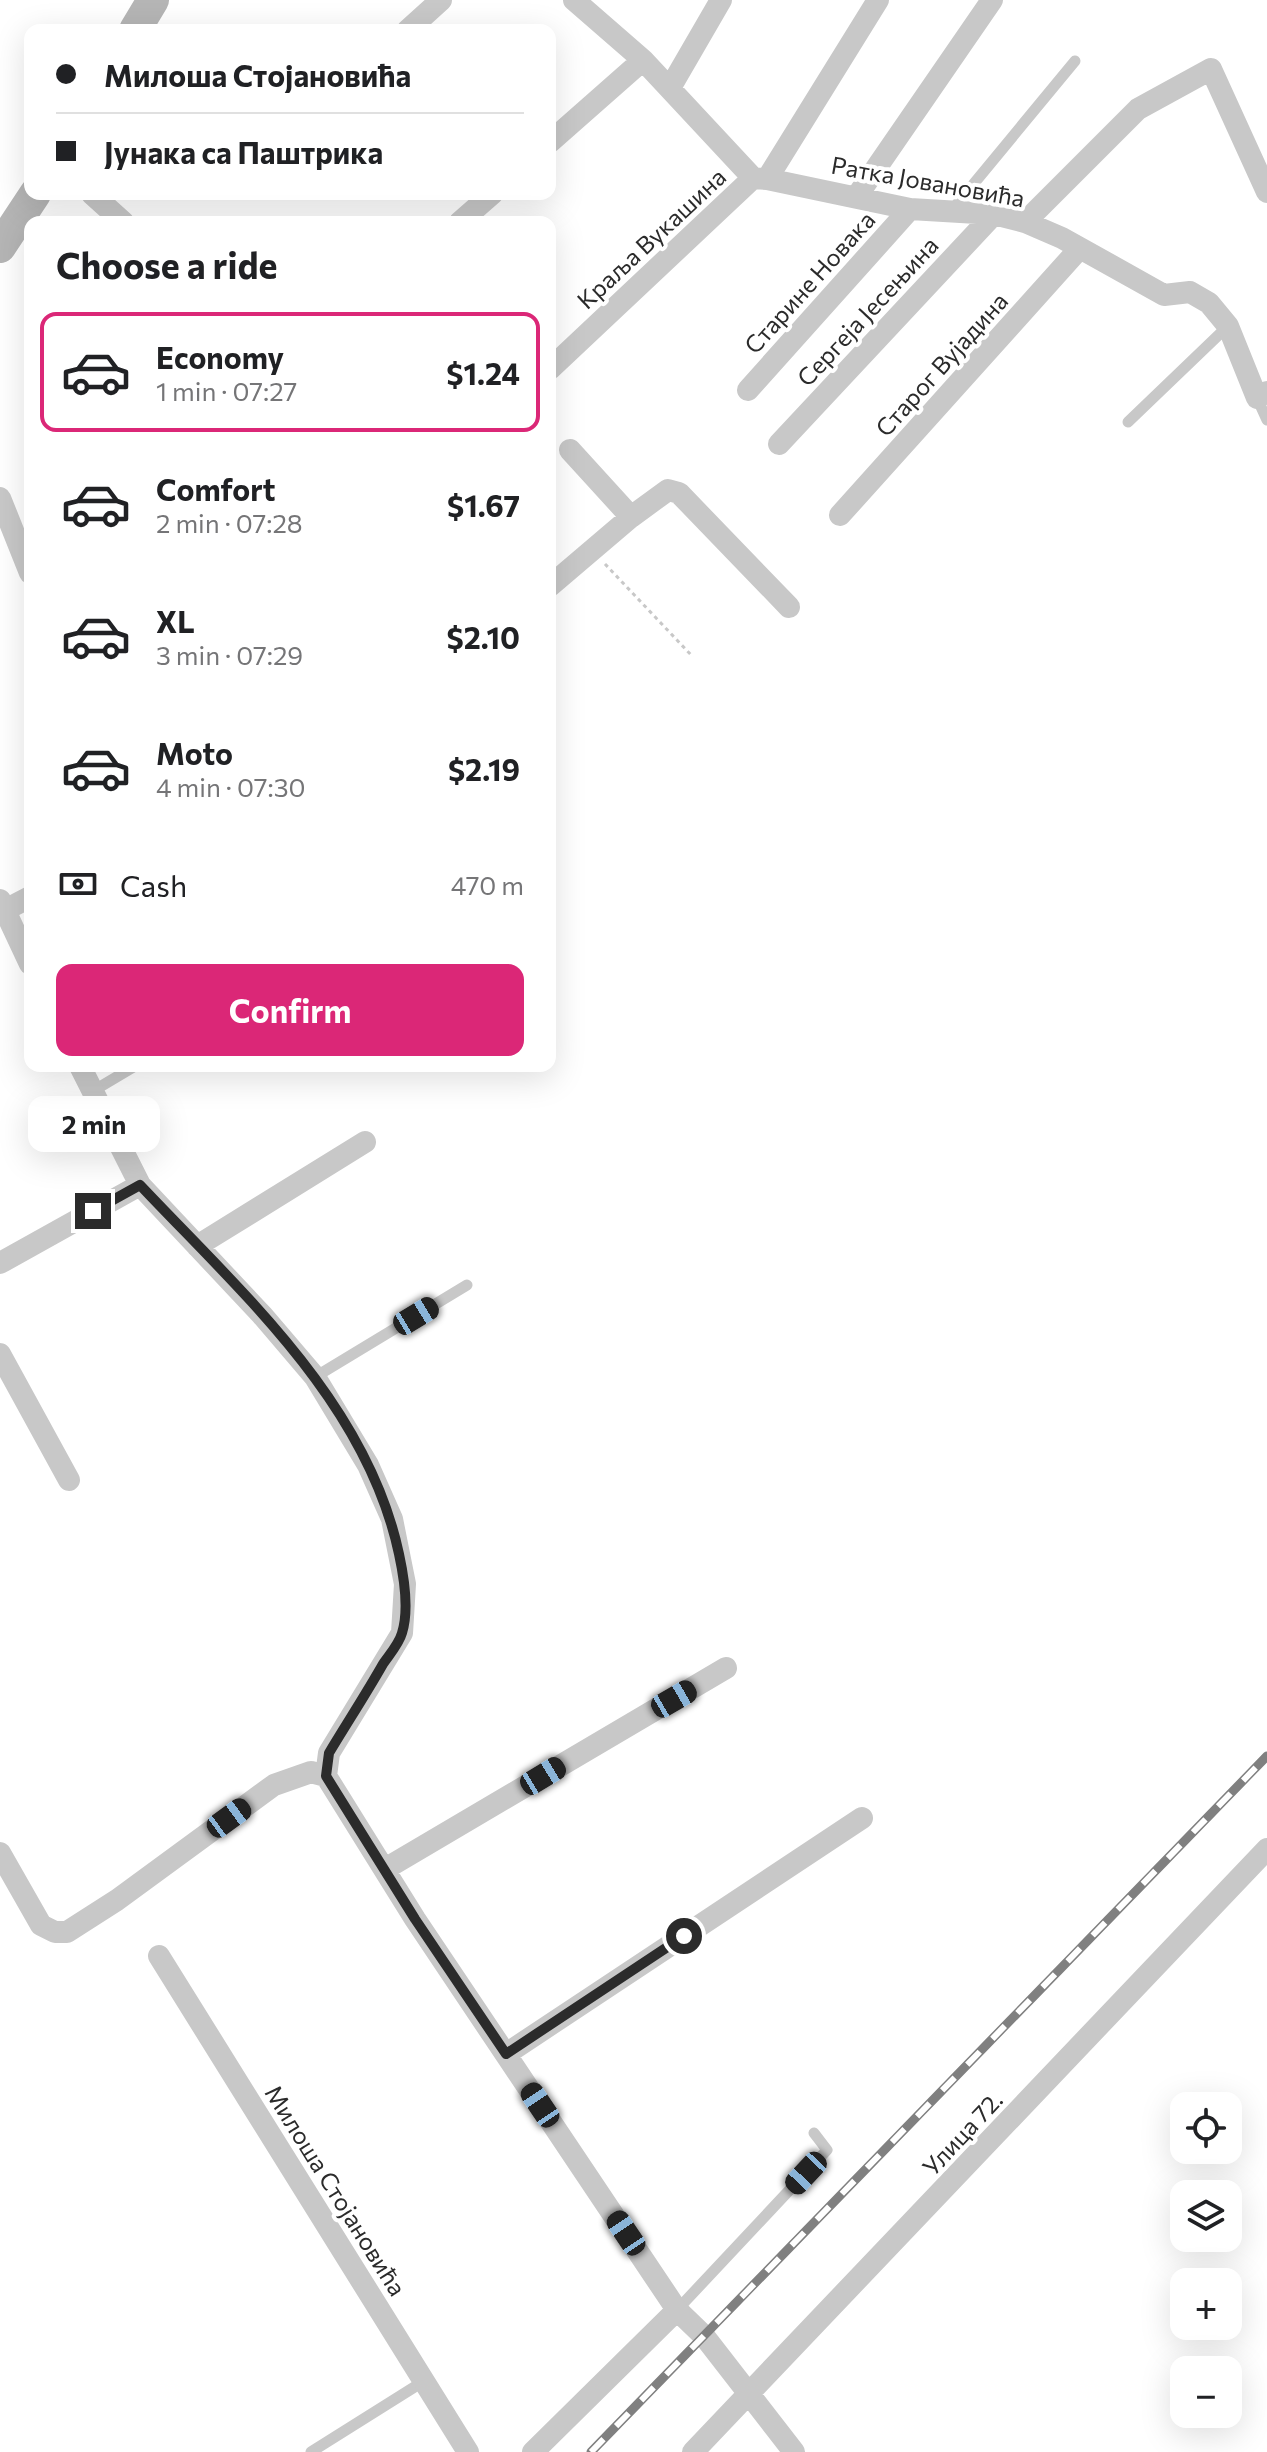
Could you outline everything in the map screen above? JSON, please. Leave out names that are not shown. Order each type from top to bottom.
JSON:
[{"type":"main road","points":[[139,24],[153,0]]},
{"type":"main road","points":[[0,247],[31,200]]},
{"type":"street","points":[[415,24],[441,0]]},
{"type":"street","points":[[574,0],[643,60],[760,178]]},
{"type":"street","points":[[670,88],[721,0]]},
{"type":"street","name":"Краља Вукашина","points":[[556,364],[760,178],[878,0]]},
{"type":"street","name":"Старине Новака","points":[[857,196],[992,0]]},
{"type":"street","points":[[556,137],[643,60]]},
{"type":"street","points":[[1025,222],[1138,109],[1211,69],[1267,192]]},
{"type":"street","name":"Ратка Јовановића","points":[[760,178],[910,209],[994,214],[1025,222],[1080,248],[1164,295],[1190,292],[1209,303],[1228,326],[1262,395]]},
{"type":"street","points":[[99,200],[116,216]]},
{"type":"street","points":[[467,216],[485,200]]},
{"type":"street","name":"Старине Новака","points":[[748,390],[910,209]]},
{"type":"street","name":"Сергеја Јесењина","points":[[779,444],[994,214]]},
{"type":"street","name":"Старог Вујадина","points":[[840,515],[1080,248]]},
{"type":"street","points":[[570,450],[631,517]]},
{"type":"street","points":[[556,581],[631,517],[668,490],[679,493],[789,607]]},
{"type":"street","points":[[0,498],[24,558]]},
{"type":"street","points":[[24,899],[2,905],[24,951]]},
{"type":"street","points":[[83,1072],[140,1185],[262,1315],[315,1377],[368,1465],[392,1519],[405,1584],[402,1633],[329,1753],[326,1776],[677,2310],[704,2336],[794,2452]]},
{"type":"street","points":[[197,1246],[365,1142]]},
{"type":"street","points":[[0,1263],[140,1185]]},
{"type":"street","points":[[0,1354],[69,1480]]},
{"type":"street","points":[[385,1869],[726,1668]]},
{"type":"street","points":[[0,1853],[41,1925],[55,1932],[67,1932],[117,1900],[274,1785],[311,1772],[326,1776]]},
{"type":"street","points":[[506,2054],[862,1818]]},
{"type":"street","name":"Улица 72.","points":[[693,2452],[1267,1849]]},
{"type":"street","name":"Милоша Стојановића","points":[[159,1956],[468,2452]]},
{"type":"street","points":[[533,2452],[677,2310]]},
{"type":"lane","points":[[952,211],[1075,61]]},
{"type":"lane","points":[[1128,422],[1228,326]]},
{"type":"lane","points":[[1262,395],[1267,420]]},
{"type":"lane","points":[[93,1091],[125,1072]]},
{"type":"lane","points":[[315,1377],[467,1285]]},
{"type":"lane","points":[[677,2310],[827,2150],[814,2133]]},
{"type":"lane","points":[[311,2452],[424,2381]]},
{"type":"path","points":[[593,551],[693,657]]},
{"type":"railway","points":[[591,2452],[1267,1756]]},
{"type":"route","points":[[93,1211],[140,1185],[262,1315],[315,1377],[368,1465],[392,1519],[401,1562],[405,1584],[402,1633],[329,1753],[326,1776],[415,1919],[506,2054],[684,1936]]}]
